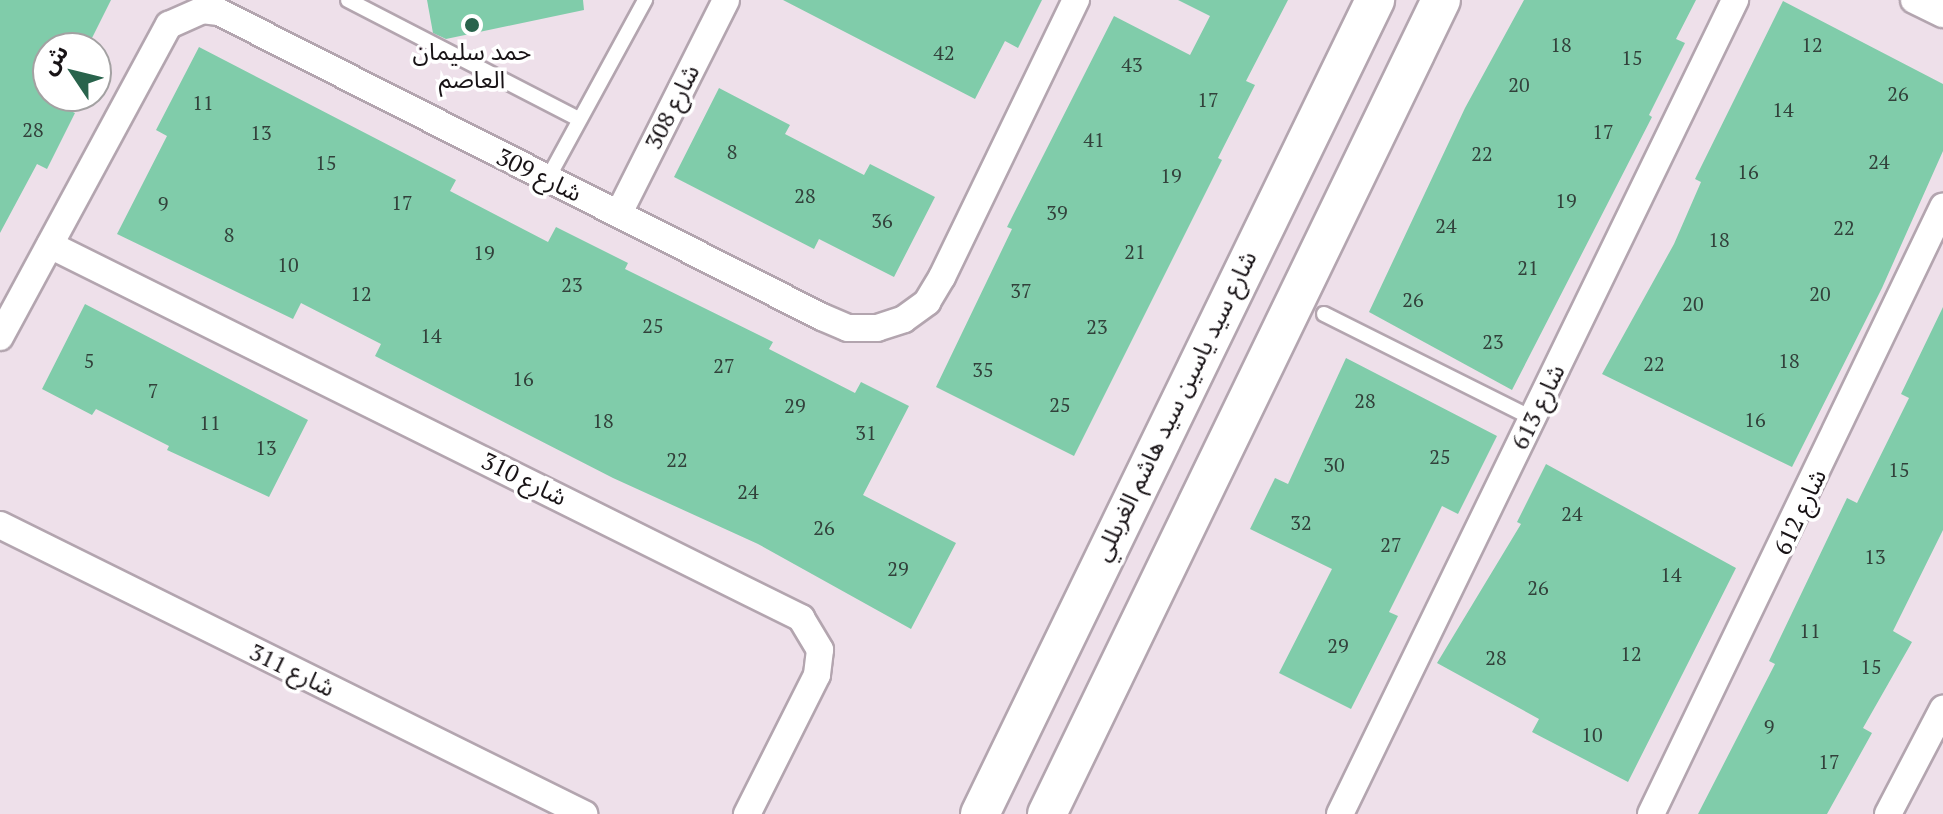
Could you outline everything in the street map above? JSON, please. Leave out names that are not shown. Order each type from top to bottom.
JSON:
[{"type":"street","name":"شارع 309","points":[[0,337],[169,25],[206,5],[547,180],[848,328],[877,328],[904,319],[927,302],[1076,0]]},
{"type":"street","name":"شارع سيد ياسين سيد هاشم الغربللي","points":[[980,814],[1375,0]]},
{"type":"street","points":[[1047,814],[1441,0]]},
{"type":"street","name":"شارع 613","points":[[1340,814],[1735,0]]},
{"type":"street","points":[[1914,0],[1943,14]]},
{"type":"street","name":"شارع 308","points":[[619,213],[718,3]]},
{"type":"street","name":"شارع 612","points":[[1651,814],[1943,207]]},
{"type":"street","name":"شارع 310","points":[[50,245],[801,618],[816,638],[817,675],[747,814]]},
{"type":"street","name":"شارع 311","points":[[0,525],[584,814]]},
{"type":"street","points":[[1888,814],[1943,709]]},
{"type":"lane","points":[[348,0],[579,119]]},
{"type":"lane","points":[[547,180],[645,0]]},
{"type":"lane","points":[[1324,314],[1532,418]]},
{"type":"building","points":[[0,0],[111,0],[95,32],[32,32],[32,112],[75,113],[47,169],[37,164],[0,233]]},
{"type":"building","name":"حمد سليمان العاصم","points":[[427,0],[583,0],[584,10],[446,39],[433,33]]},
{"type":"building","points":[[783,0],[1042,0],[1018,48],[1005,41],[975,99]]},
{"type":"building","points":[[1178,0],[1288,0],[1246,81],[1255,85],[1218,158],[1222,160],[1074,456],[936,387],[1012,229],[1007,227],[1114,16],[1190,55],[1210,16]]},
{"type":"building","points":[[1524,0],[1696,0],[1676,39],[1685,43],[1649,115],[1652,117],[1512,390],[1369,312],[1465,108]]},
{"type":"building","points":[[1783,1],[1943,84],[1943,151],[1882,288],[1792,467],[1602,374],[1674,244],[1701,182],[1695,179]]},
{"type":"building","points":[[199,47],[456,180],[450,191],[548,242],[556,227],[628,263],[625,269],[773,342],[769,349],[855,393],[861,382],[909,406],[863,495],[956,543],[911,629],[758,544],[613,478],[375,356],[381,344],[301,303],[293,319],[117,234],[167,136],[156,130]]},
{"type":"building","points":[[719,88],[790,125],[785,134],[864,175],[870,164],[935,197],[894,277],[819,239],[814,249],[674,177]]},
{"type":"building","points":[[85,304],[308,420],[269,497],[167,450],[169,446],[96,409],[92,415],[42,389]]},
{"type":"building","points":[[1943,307],[1943,530],[1893,631],[1912,642],[1863,728],[1872,733],[1827,814],[1698,814],[1775,664],[1769,661],[1847,498],[1857,503],[1909,398],[1901,394]]},
{"type":"building","points":[[1346,358],[1497,436],[1458,514],[1442,506],[1389,612],[1398,616],[1351,709],[1279,673],[1332,569],[1250,529],[1275,478],[1288,484]]},
{"type":"building","points":[[1546,464],[1736,568],[1628,782],[1532,732],[1539,719],[1437,663],[1521,524],[1517,522]]},
{"type":"place","name":"حمد سليمان العاصم","points":[[472,25]]}]
